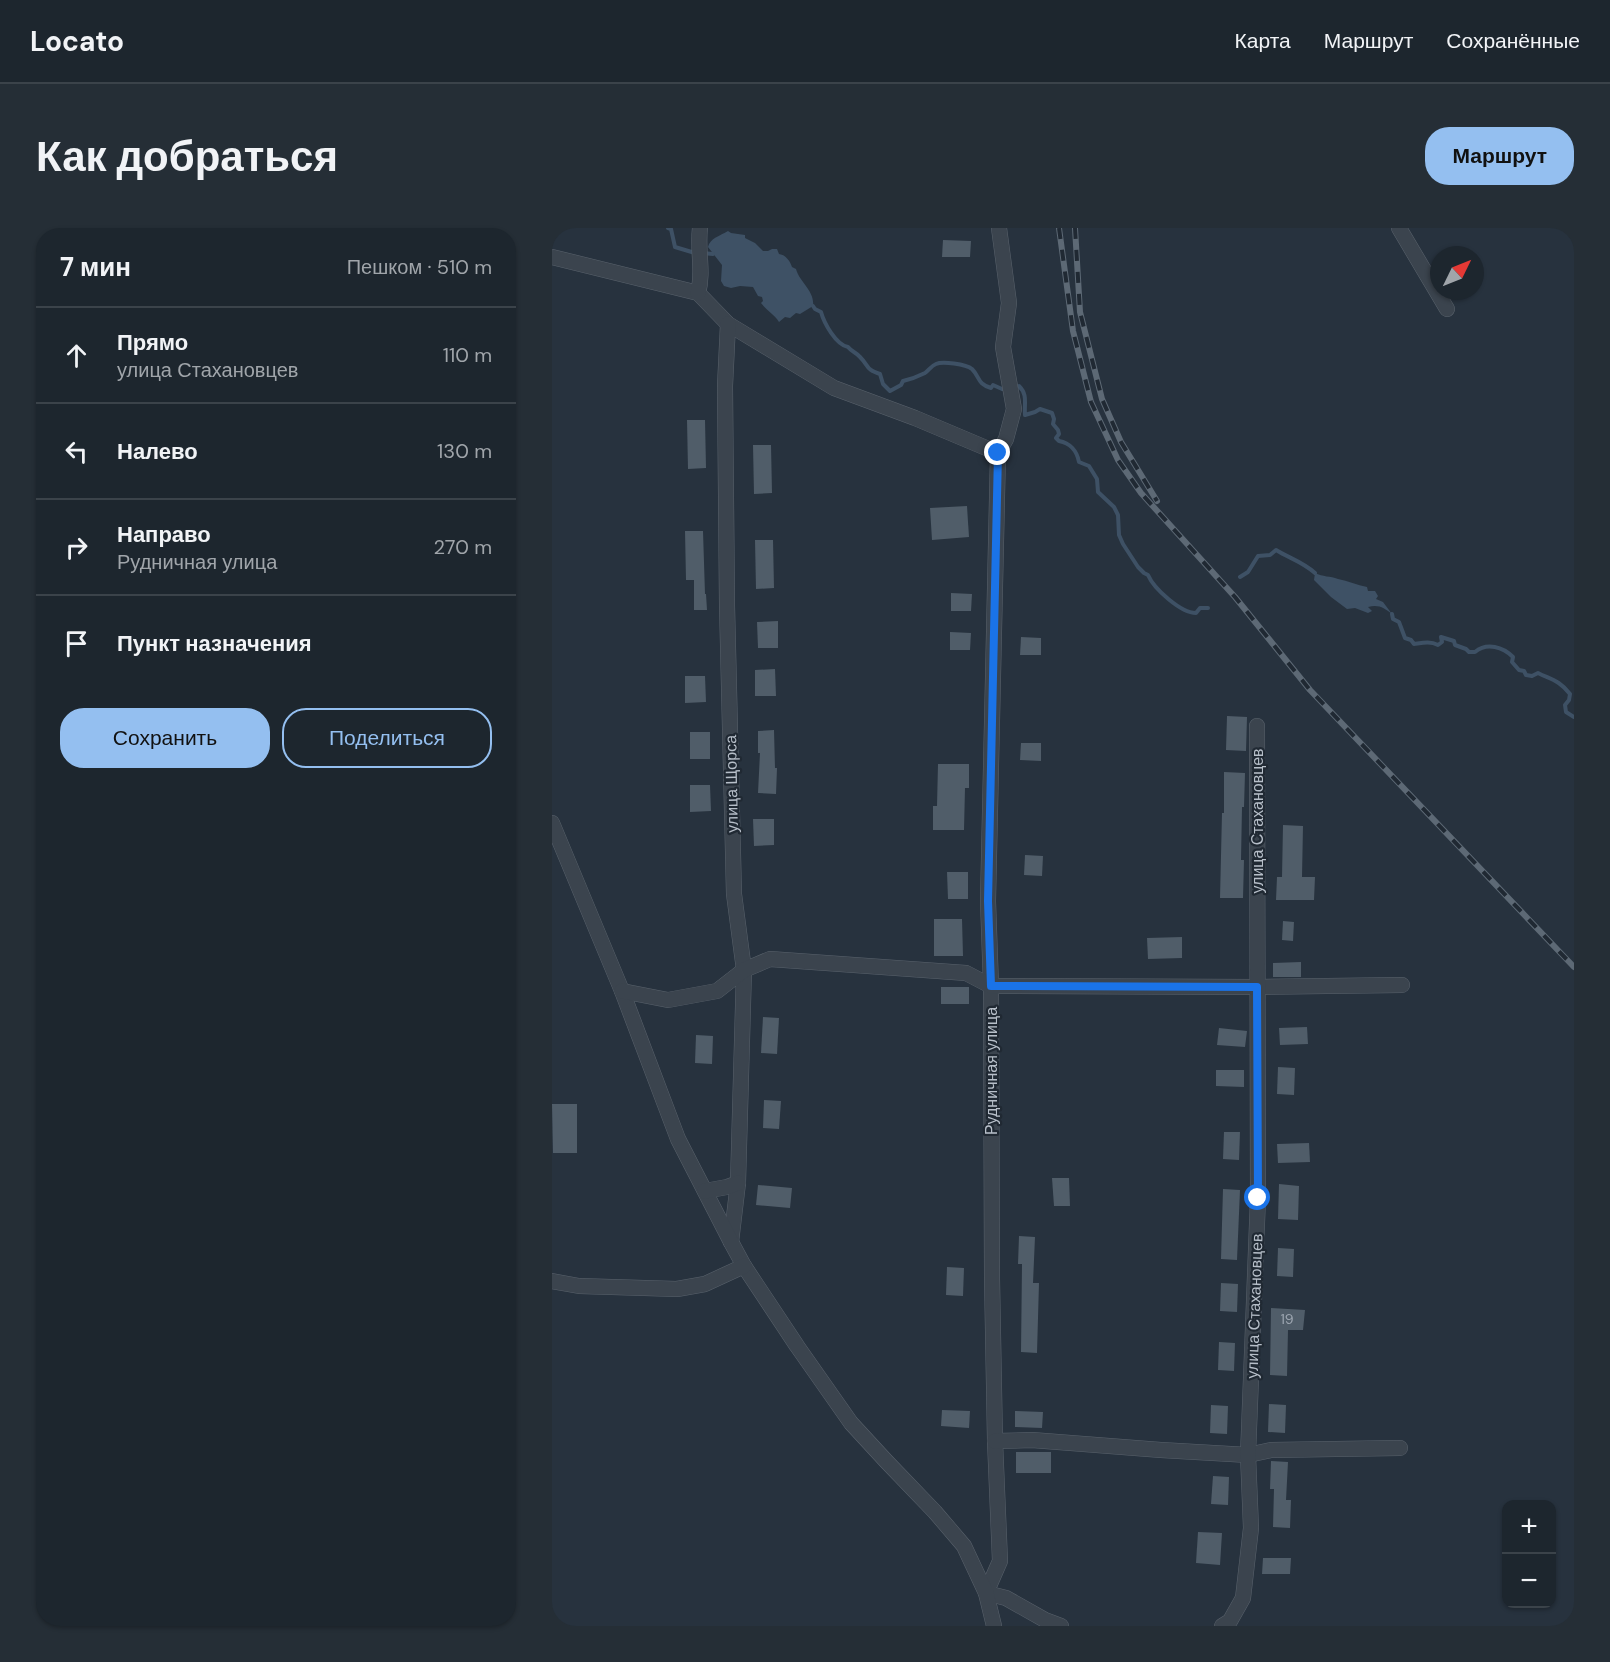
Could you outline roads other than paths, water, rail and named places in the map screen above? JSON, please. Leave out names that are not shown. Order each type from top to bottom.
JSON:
[{"type":"street","points":[[698,293],[701,282],[698,242],[700,228]]},
{"type":"street","name":"Рудничная улица","points":[[986,1593],[1000,1561],[994,1442],[991,986],[988,901],[998,453],[1006,439],[1014,409],[1003,347],[1009,303],[999,228]]},
{"type":"street","points":[[1399,228],[1447,309]]},
{"type":"street","points":[[552,257],[698,293],[729,324],[834,388],[915,418],[998,453]]},
{"type":"street","name":"улица Щорса","points":[[729,324],[725,386],[727,605],[734,894],[744,970],[738,1183],[731,1242]]},
{"type":"street","name":"улица Стахановцев","points":[[1222,1626],[1230,1621],[1243,1598],[1251,1528],[1248,1455],[1258,1198],[1257,726]]},
{"type":"street","points":[[552,823],[622,991],[678,1140],[744,1266],[851,1423],[935,1512],[963,1546],[986,1593],[994,1626]]},
{"type":"street","points":[[622,991],[669,1000],[717,991],[744,970],[770,959],[966,973],[991,986],[1402,985]]},
{"type":"street","points":[[705,1191],[738,1183]]},
{"type":"street","points":[[552,1281],[579,1286],[677,1289],[705,1284],[744,1266]]},
{"type":"street","points":[[994,1442],[1032,1440],[1248,1455],[1271,1450],[1400,1448]]},
{"type":"street","points":[[986,1593],[1006,1599],[1048,1623],[1061,1626]]},
{"type":"water","points":[[728,231],[745,235],[745,238],[755,243],[763,251],[777,249],[779,254],[786,257],[796,269],[810,291],[813,306],[790,318],[785,317],[779,322],[761,303],[762,297],[758,296],[753,287],[724,286],[721,281],[722,265],[708,247],[713,239]]},
{"type":"water","points":[[1315,573],[1367,587],[1368,591],[1375,591],[1378,596],[1376,599],[1383,602],[1392,614],[1378,606],[1368,607],[1372,611],[1368,613],[1355,608],[1347,609],[1314,580]]},
{"type":"waterway","points":[[668,228],[671,229],[675,247],[695,253]]},
{"type":"waterway","points":[[702,253],[713,254]]},
{"type":"waterway","points":[[813,306],[821,312],[835,338],[859,356],[870,369],[880,374],[883,384],[890,391],[901,385],[903,381],[925,373],[936,364],[943,363],[969,367],[986,386],[1006,388]]},
{"type":"waterway","points":[[1014,388],[1019,386],[1024,393],[1025,415],[1040,409],[1052,413],[1053,424],[1059,434],[1056,438],[1072,448],[1079,462],[1089,466],[1097,479],[1098,492],[1114,507],[1118,515],[1119,535],[1138,567],[1176,605],[1196,613],[1200,608],[1208,608]]},
{"type":"waterway","points":[[1240,577],[1248,572],[1258,556],[1270,555],[1276,550],[1315,573]]},
{"type":"waterway","points":[[1392,614],[1393,619],[1399,622],[1405,638],[1414,644],[1438,645],[1442,642],[1441,637],[1454,641],[1455,645],[1469,652],[1485,647],[1495,647],[1505,651],[1513,657],[1512,662],[1526,675],[1532,676],[1538,673],[1562,686],[1570,694],[1565,705],[1566,712],[1574,717]]},
{"type":"railway","points":[[1059,228],[1073,331],[1091,402],[1118,460],[1141,493],[1235,597],[1310,690],[1574,967]]},
{"type":"railway","points":[[1075,228],[1080,312],[1102,399],[1121,442],[1157,501]]}]
